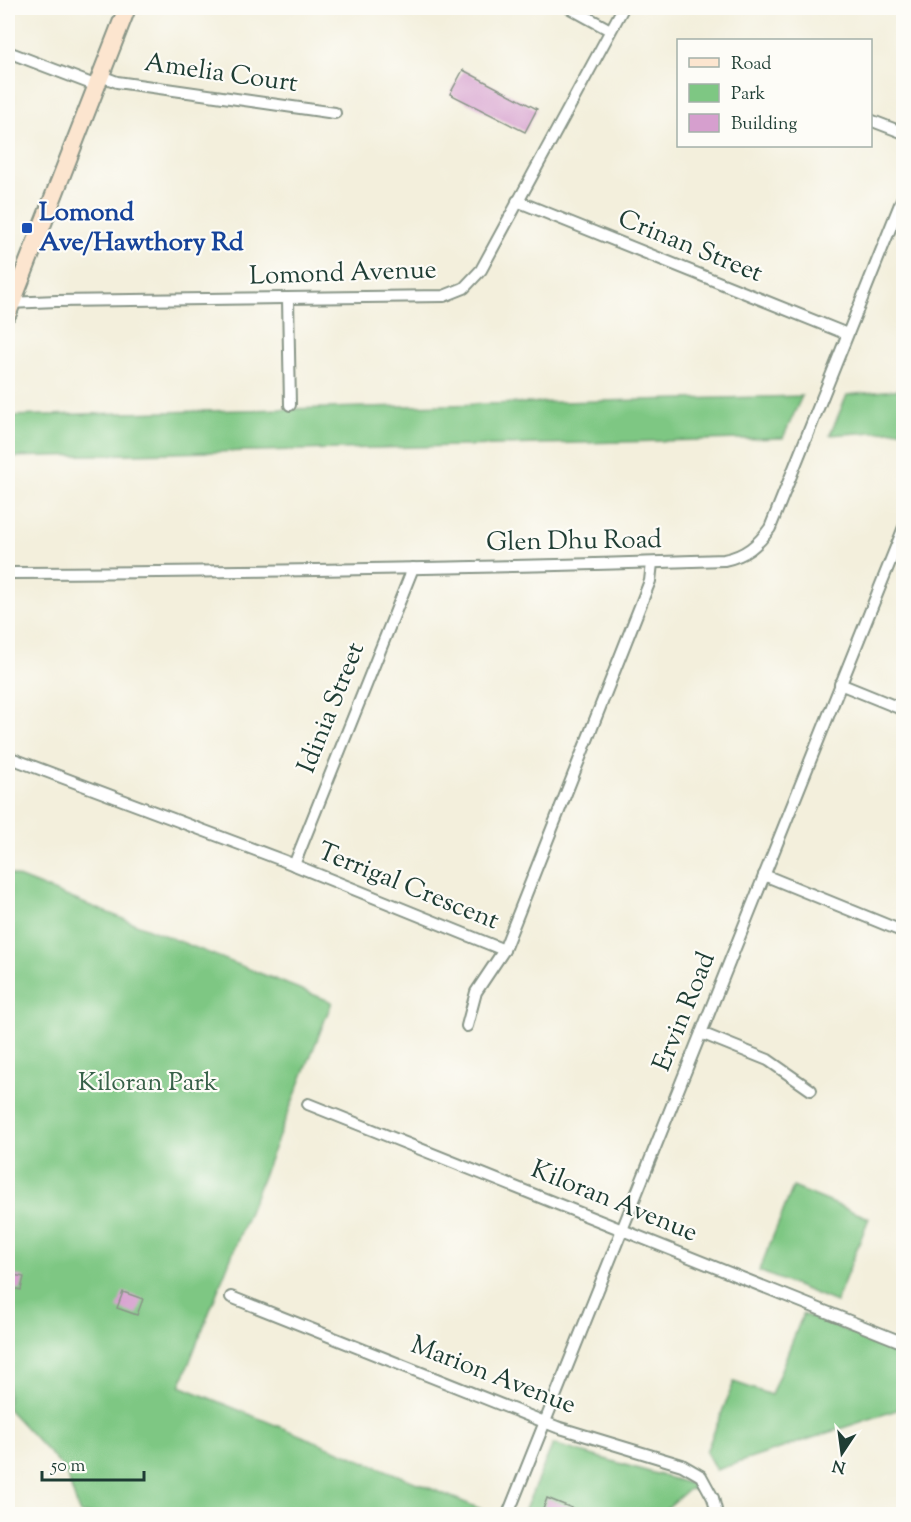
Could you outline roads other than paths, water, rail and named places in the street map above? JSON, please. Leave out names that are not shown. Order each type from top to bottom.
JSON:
[{"type":"main road","points":[[9,307],[127,8]]},
{"type":"street","points":[[570,8],[610,30]]},
{"type":"street","name":"Lomond Avenue","points":[[9,307],[57,301],[444,296],[464,288],[481,270],[623,8]]},
{"type":"street","name":"Amelia Court","points":[[8,52],[99,81],[335,113]]},
{"type":"street","points":[[872,121],[903,133]]},
{"type":"street","name":"Glen Dhu Road","points":[[8,573],[413,568],[652,562],[724,560],[743,554],[760,543],[770,528],[903,194]]},
{"type":"street","name":"Crinan Street","points":[[517,201],[847,334]]},
{"type":"street","points":[[288,299],[290,405]]},
{"type":"street","name":"Ervin Road","points":[[508,1515],[903,527]]},
{"type":"street","name":"Terrigal Crescent","points":[[8,757],[294,865],[504,950],[650,581],[652,562]]},
{"type":"street","name":"Idinia Street","points":[[294,865],[413,568]]},
{"type":"street","points":[[840,684],[903,710]]},
{"type":"street","points":[[764,875],[903,932]]},
{"type":"street","points":[[467,1026],[476,992],[504,950]]},
{"type":"street","points":[[701,1033],[768,1060],[812,1090]]},
{"type":"street","name":"Kiloran Avenue","points":[[308,1104],[903,1343]]},
{"type":"street","name":"Marion Avenue","points":[[231,1297],[545,1422],[682,1465],[701,1476],[713,1498],[717,1515]]},
{"type":"place","name":"Lomond Ave/Hawthory Rd","points":[[27,228]]},
{"type":"park label","name":"Kiloran Park","points":[[148,1083]]}]
